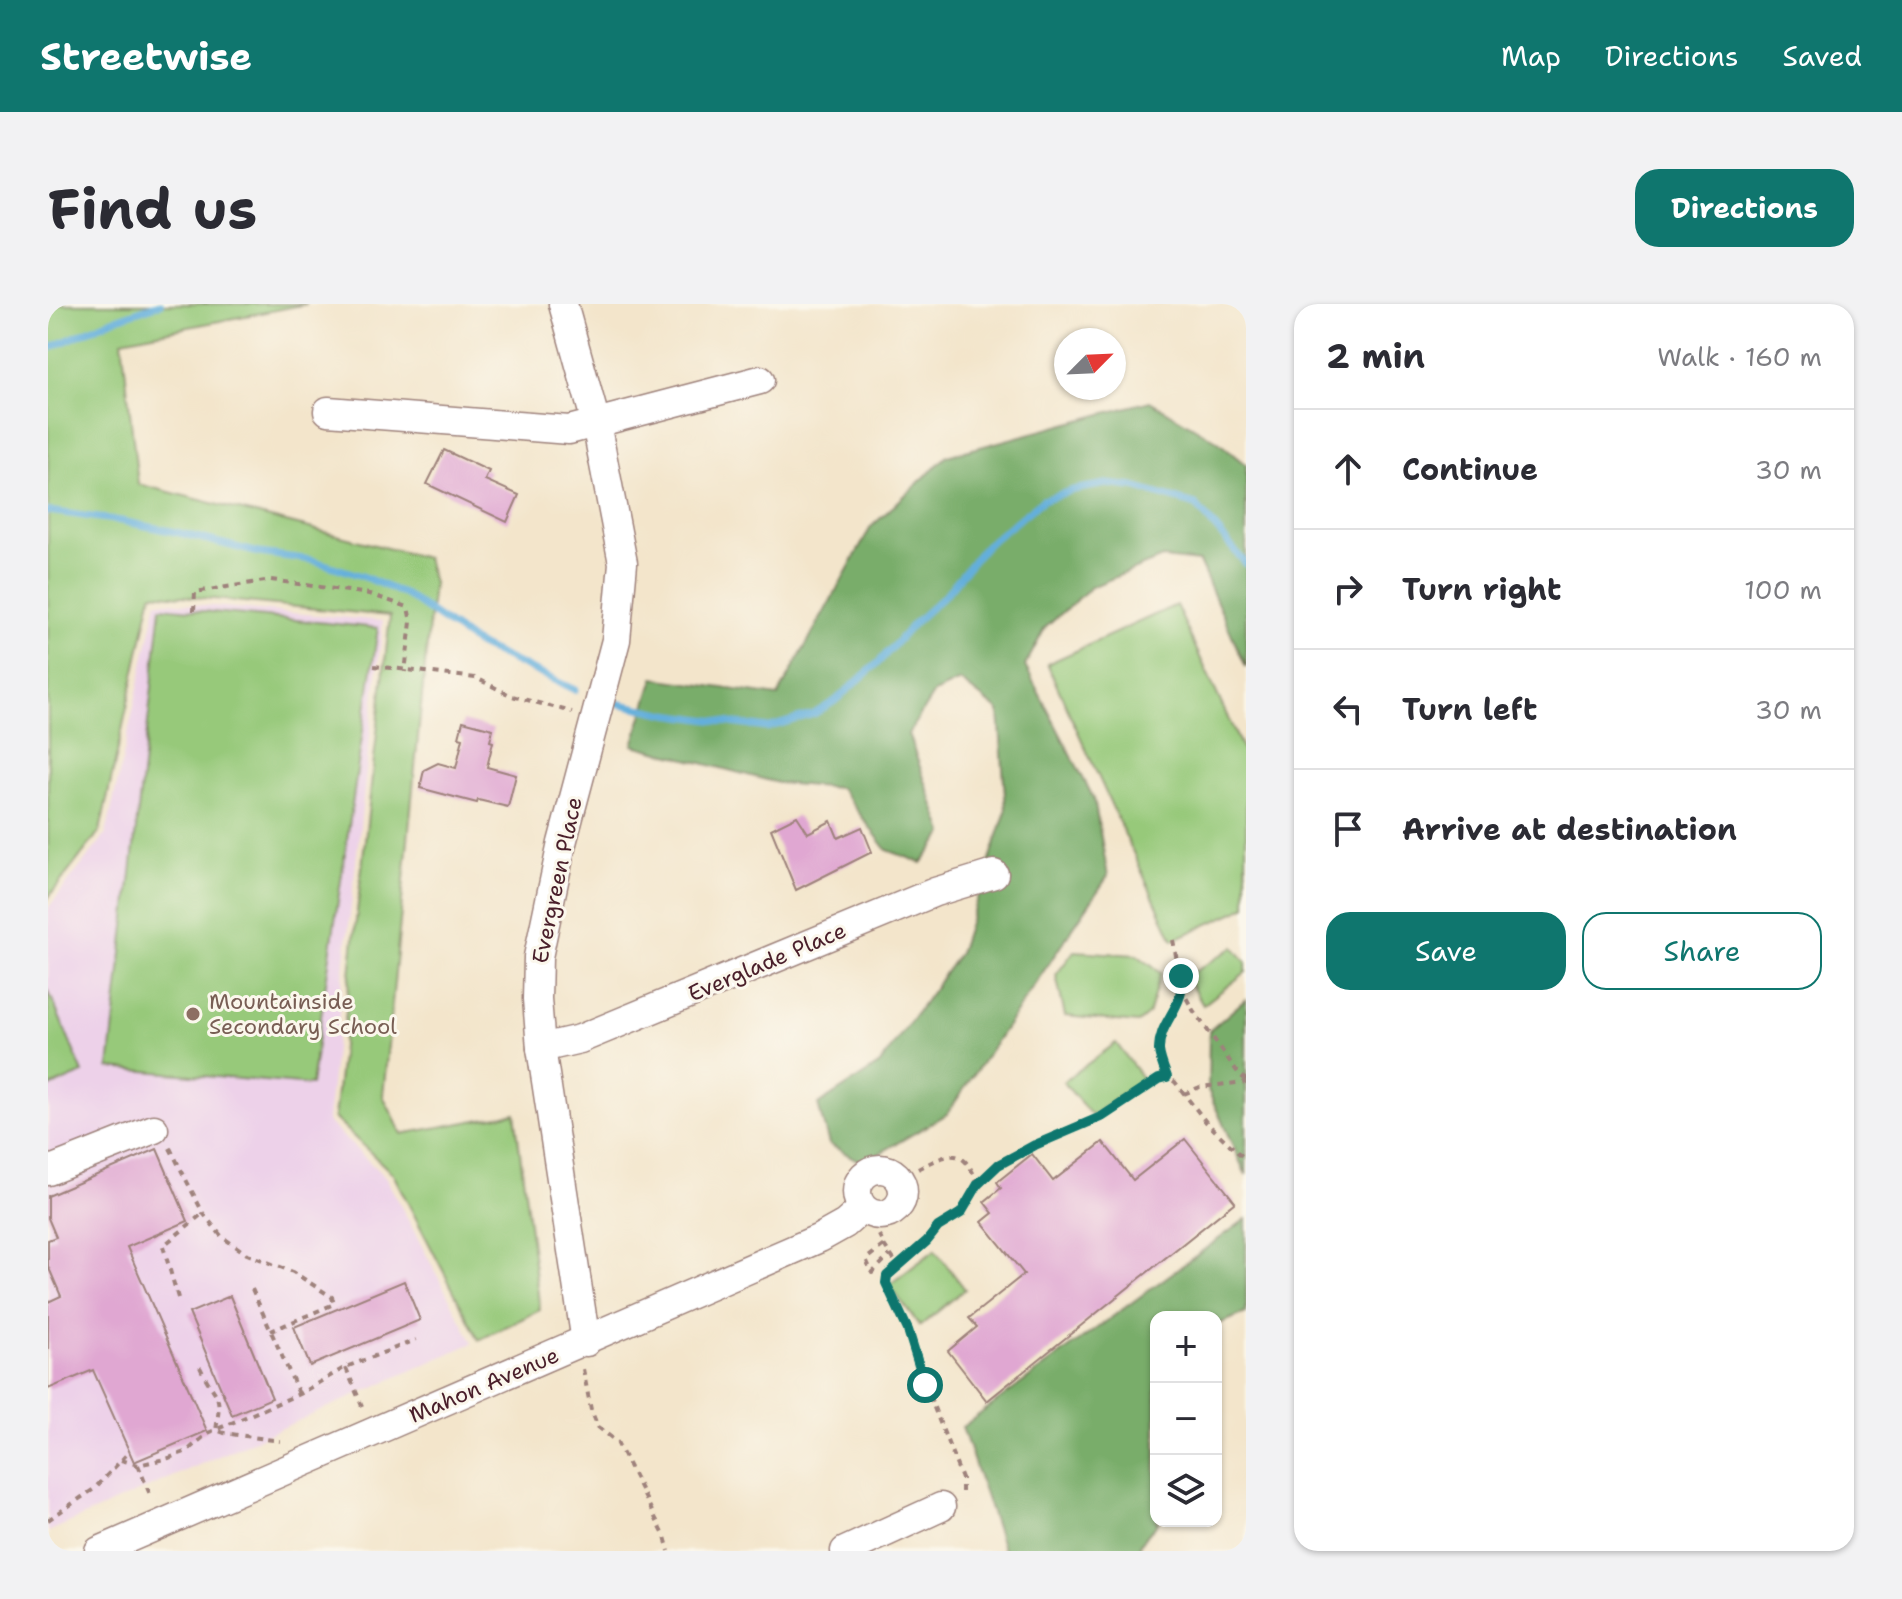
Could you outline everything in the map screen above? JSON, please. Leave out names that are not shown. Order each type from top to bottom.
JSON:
[{"type":"street","name":"Evergreen Place","points":[[563,304],[596,423],[623,563],[616,640],[562,843],[538,957],[541,1048],[583,1351]]},
{"type":"street","points":[[328,411],[569,430],[760,380]]},
{"type":"street","name":"Everglade Place","points":[[541,1048],[580,1039],[935,892],[994,874]]},
{"type":"street","points":[[48,1171],[154,1129]]},
{"type":"street","name":"Mahon Avenue","points":[[99,1551],[583,1351],[820,1238],[845,1224],[863,1208]]},
{"type":"street","points":[[845,1551],[941,1507]]},
{"type":"path","points":[[194,611],[195,592],[271,580],[369,594],[408,607],[411,622],[405,672]]},
{"type":"path","points":[[374,666],[476,678],[512,696],[595,716]]},
{"type":"path","points":[[1173,940],[1183,992],[1215,1043],[1246,1081]]},
{"type":"path","points":[[1183,992],[1162,1031],[1159,1052],[1167,1077],[1175,1082],[1206,1122],[1246,1160]]},
{"type":"path","points":[[962,1479],[922,1377],[910,1337],[886,1283],[887,1276],[927,1241],[938,1227],[961,1213],[978,1184],[998,1165],[1103,1116],[1159,1079],[1167,1077]]},
{"type":"path","points":[[1184,1094],[1200,1087],[1246,1081]]},
{"type":"path","points":[[154,1129],[168,1143],[203,1213],[222,1237],[247,1254],[293,1272],[332,1297],[334,1304],[271,1331]]},
{"type":"path","points":[[918,1169],[947,1155],[963,1158],[971,1165],[978,1184]]},
{"type":"path","points":[[178,1298],[163,1246],[203,1213]]},
{"type":"path","points":[[879,1235],[898,1266]]},
{"type":"path","points":[[884,1245],[866,1259],[872,1273],[890,1255]]},
{"type":"path","points":[[252,1289],[299,1394]]},
{"type":"path","points":[[121,1460],[138,1465],[187,1451],[216,1430],[299,1394],[346,1367],[416,1340]]},
{"type":"path","points":[[583,1351],[598,1427],[617,1442],[665,1537],[669,1551]]},
{"type":"path","points":[[200,1367],[219,1396],[216,1430]]},
{"type":"path","points":[[346,1367],[362,1406]]},
{"type":"path","points":[[216,1430],[280,1441]]},
{"type":"path","points":[[48,1520],[94,1489],[129,1452]]},
{"type":"path","points":[[138,1465],[151,1497]]},
{"type":"shaded area","name":"Mountainside Secondary School","points":[[157,601],[383,621],[327,1121],[386,1178],[473,1343],[48,1532],[48,908],[106,834]]},
{"type":"green space","points":[[48,304],[307,304],[122,340],[138,484],[426,558],[433,583],[383,1096],[402,1134],[515,1113],[540,1310],[479,1340],[393,1174],[334,1118],[390,616],[152,593],[100,831],[48,898]]},
{"type":"green space","points":[[1150,401],[1217,441],[1246,465],[1246,667],[1199,562],[1162,558],[1091,587],[1045,628],[1025,666],[1094,799],[1108,876],[947,1114],[863,1163],[829,1144],[818,1105],[880,1064],[959,953],[1006,811],[999,711],[960,681],[934,693],[908,734],[944,833],[922,863],[887,850],[840,788],[778,783],[633,745],[654,678],[778,696],[871,527],[947,456]]},
{"type":"green space","points":[[1176,605],[1246,757],[1246,907],[1173,940],[1047,664]]},
{"type":"green space","points":[[161,607],[378,628],[311,1085],[109,1068]]},
{"type":"green space","points":[[1234,947],[1246,962],[1246,972],[1203,1005],[1186,977]]},
{"type":"green space","points":[[1074,951],[1137,955],[1161,973],[1148,1015],[1138,1023],[1065,1016],[1056,975]]},
{"type":"green space","points":[[48,990],[83,1073],[48,1088]]},
{"type":"green space","points":[[1246,999],[1246,1175],[1208,1090],[1209,1031]]},
{"type":"green space","points":[[1116,1043],[1143,1079],[1092,1116],[1063,1082]]},
{"type":"green space","points":[[1246,1219],[1246,1313],[1222,1323],[1222,1311],[1150,1311],[1150,1527],[1154,1527],[1140,1544],[1141,1551],[1004,1551],[962,1427]]},
{"type":"green space","points":[[935,1250],[965,1289],[920,1326],[889,1285]]},
{"type":"building","points":[[444,450],[489,471],[485,480],[519,495],[507,522],[427,484]]},
{"type":"building","points":[[463,721],[493,729],[487,767],[516,775],[508,807],[478,800],[477,803],[420,788],[424,770],[438,763],[456,768],[463,738],[459,737]]},
{"type":"building","points":[[797,816],[808,833],[831,821],[838,838],[862,827],[872,852],[796,890],[771,829]]},
{"type":"building","points":[[1185,1139],[1235,1202],[987,1401],[948,1351],[977,1327],[969,1318],[1024,1274],[982,1222],[993,1213],[984,1202],[1001,1188],[997,1182],[1032,1154],[1053,1181],[1103,1142],[1133,1180]]},
{"type":"building","points":[[157,1149],[188,1221],[127,1247],[207,1431],[134,1462],[93,1370],[48,1389],[48,1302],[61,1296],[48,1266],[48,1240],[56,1237],[48,1218],[48,1196]]},
{"type":"building","points":[[404,1281],[420,1320],[310,1366],[294,1327]]},
{"type":"building","points":[[230,1296],[272,1398],[232,1415],[189,1313]]},
{"type":"waterway","points":[[48,349],[112,320],[160,304]]},
{"type":"waterway","points":[[612,702],[667,714],[767,728],[814,714],[835,701],[879,662],[913,624],[946,594],[986,545],[1043,500],[1073,490],[1106,484],[1134,487],[1196,505],[1246,564]]},
{"type":"waterway","points":[[48,511],[121,521],[259,553],[312,560],[362,576],[406,595],[477,644],[575,690]]},
{"type":"place","name":"Mountainside Secondary School","points":[[193,1014]]},
{"type":"route","points":[[925,1385],[908,1330],[888,1290],[887,1276],[927,1241],[938,1227],[961,1213],[978,1184],[998,1165],[1067,1130],[1103,1116],[1159,1079],[1167,1077],[1159,1052],[1162,1031],[1183,992],[1181,976]]}]
